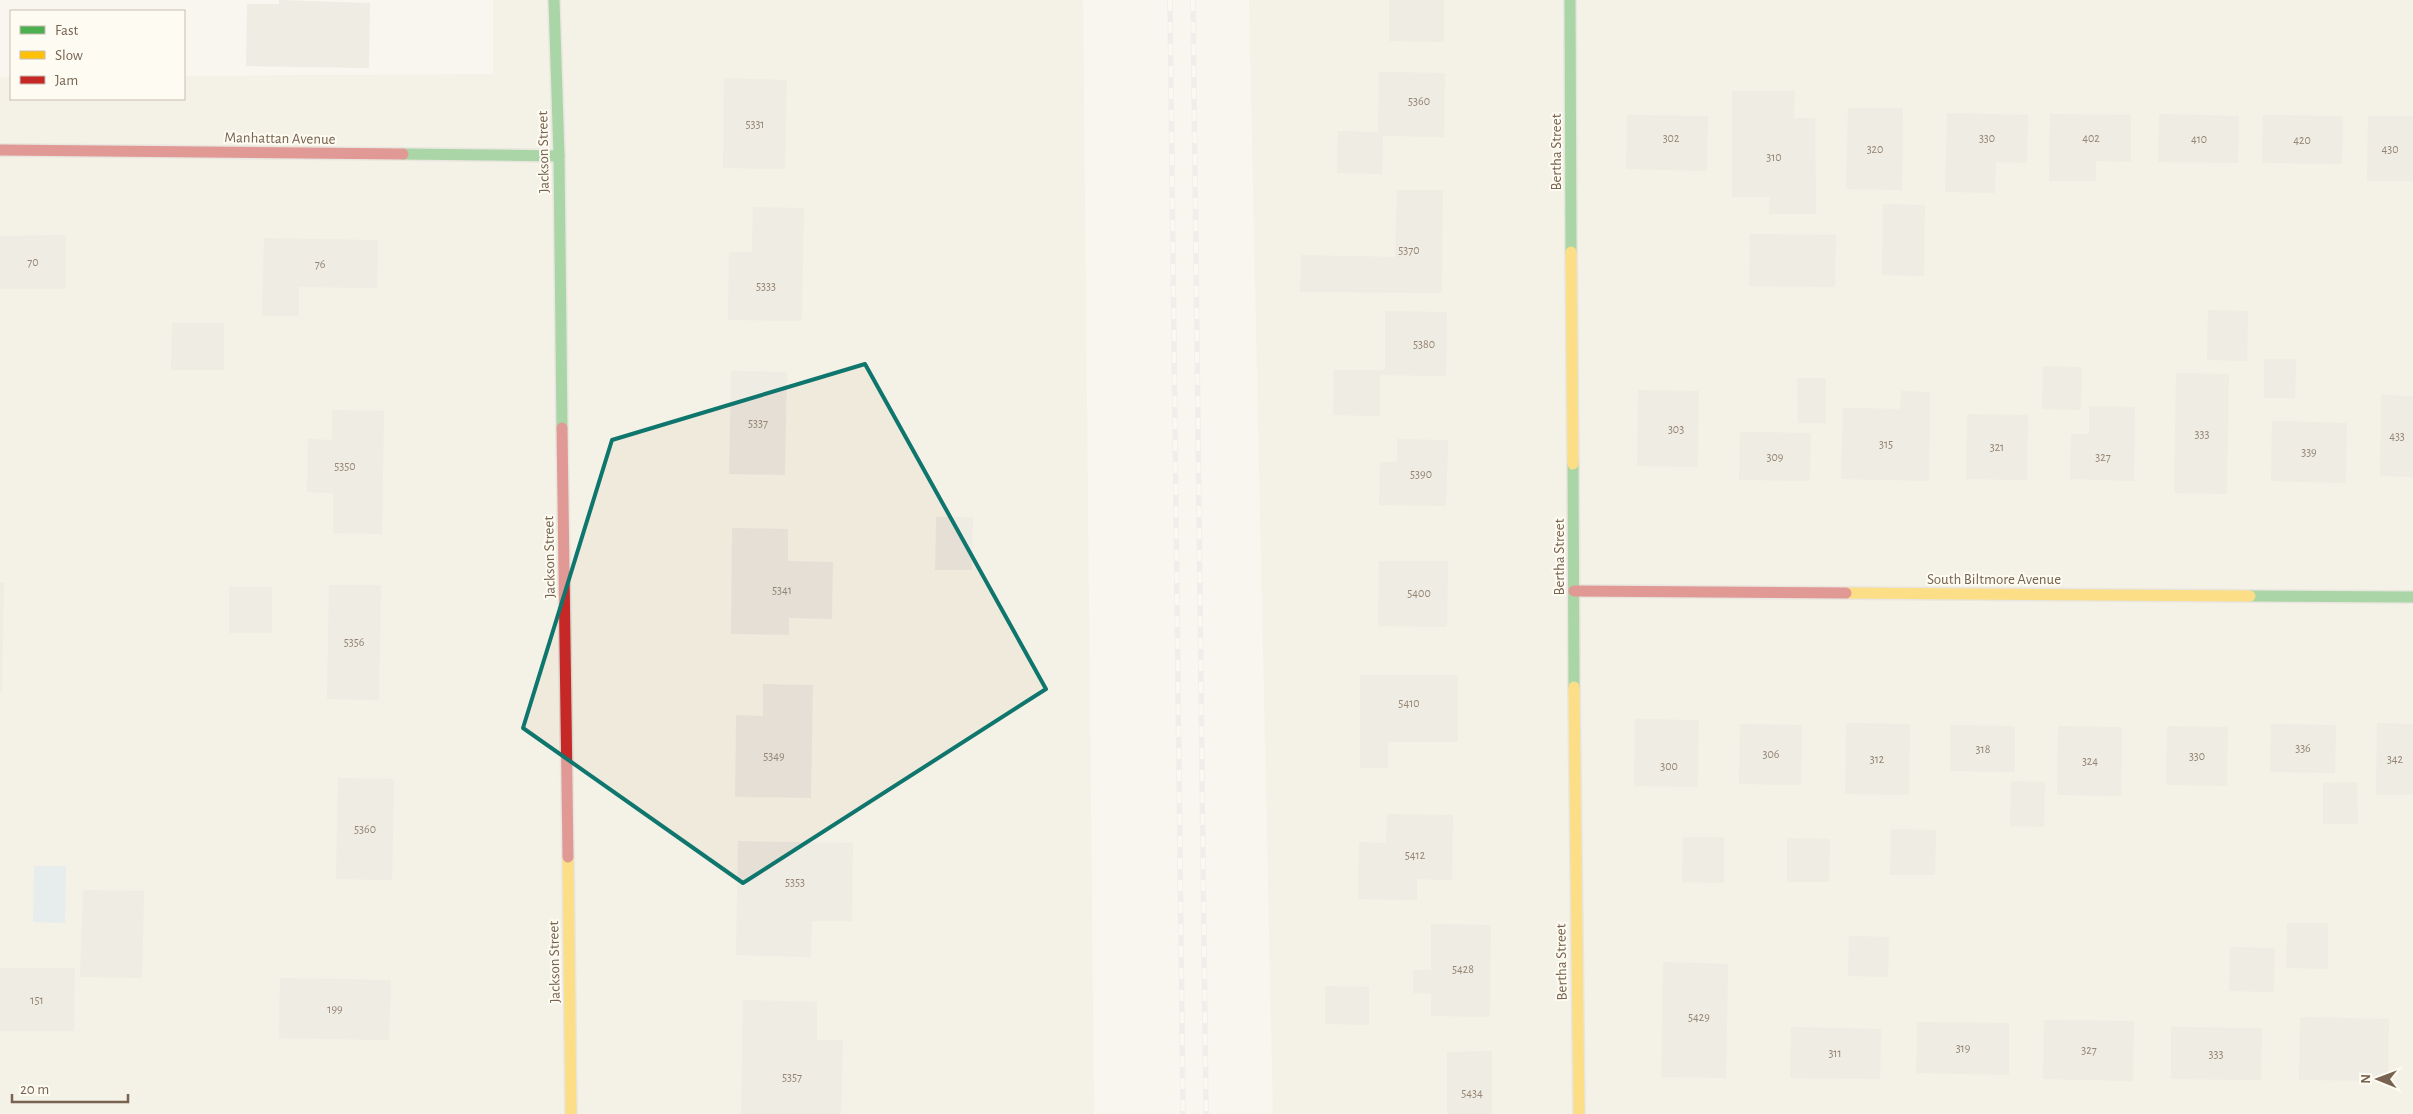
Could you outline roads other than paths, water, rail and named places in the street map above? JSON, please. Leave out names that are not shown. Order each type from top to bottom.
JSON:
[{"type":"street","name":"Jackson Street","points":[[554,0],[559,156],[571,1114]]},
{"type":"street","name":"Bertha Street","points":[[1570,0],[1575,905],[1579,1114]]},
{"type":"street","name":"Manhattan Avenue","points":[[0,150],[559,156]]},
{"type":"street","name":"South Biltmore Avenue","points":[[1574,591],[2413,597]]},
{"type":"railway","points":[[1170,0],[1183,1114]]},
{"type":"railway","points":[[1193,0],[1206,1114]]}]
